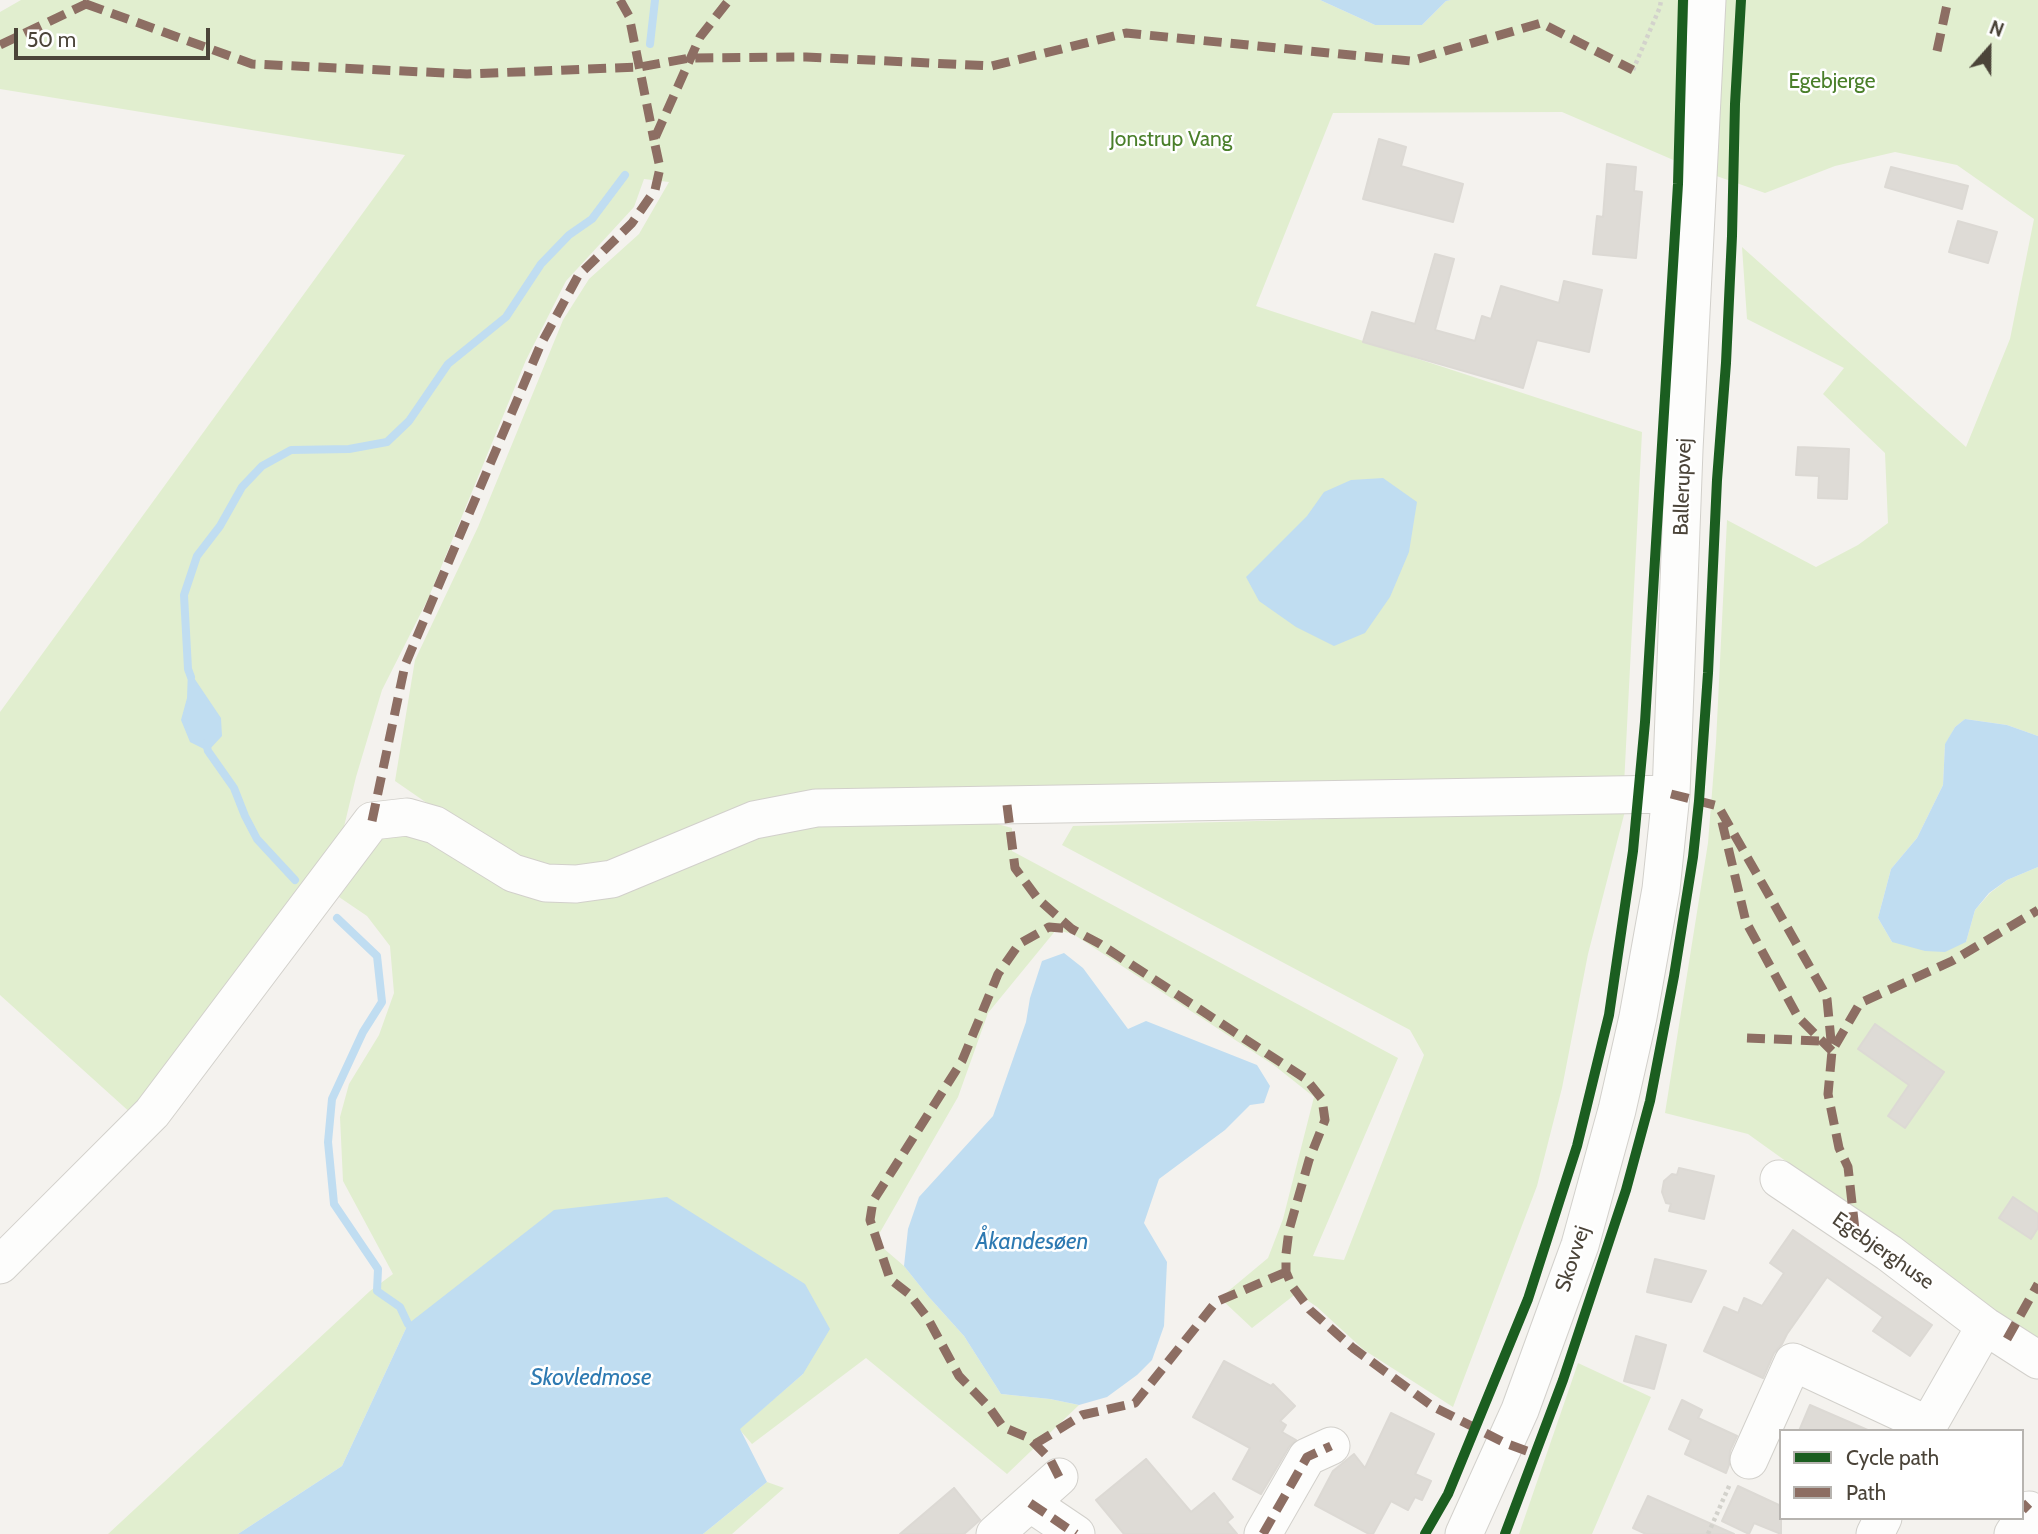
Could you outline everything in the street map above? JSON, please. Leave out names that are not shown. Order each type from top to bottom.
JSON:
[{"type":"street","name":"Ballerupvej","points":[[1646,973],[1661,889],[1671,794],[1684,450],[1707,0]]},
{"type":"street","points":[[0,1265],[152,1113],[372,821],[407,817],[435,825],[513,873],[546,883],[576,884],[612,879],[754,820],[816,808],[1671,794]]},
{"type":"street","name":"Skovvej","points":[[1464,1534],[1520,1410],[1580,1245],[1617,1110],[1646,973]]},
{"type":"street","name":"Egebjerghuse","points":[[1779,1179],[1889,1253],[1986,1326],[2038,1360]]},
{"type":"street","points":[[1741,1469],[1793,1362],[1927,1428],[1986,1326]]},
{"type":"street","points":[[1263,1534],[1307,1457],[1331,1446]]},
{"type":"street","points":[[995,1534],[1059,1478]]},
{"type":"street","points":[[1030,1503],[1076,1534]]},
{"type":"street","points":[[2024,1518],[2029,1510],[2038,1516]]},
{"type":"path","points":[[1633,70],[1661,0]]},
{"type":"path","points":[[1709,1534],[1741,1469]]},
{"type":"green space","points":[[21,0],[1320,0],[1375,25],[1422,25],[1446,1],[1451,0],[2038,0],[2038,736],[2007,725],[1965,719],[1955,727],[1945,745],[1943,785],[1917,838],[1891,869],[1878,918],[1892,942],[1966,942],[1975,910],[1990,893],[2007,880],[2038,867],[2038,1342],[1748,1134],[1665,1113],[1708,843],[1727,520],[1816,567],[1858,545],[1888,523],[1885,453],[1823,394],[1844,368],[1747,319],[1742,247],[1966,447],[2010,339],[2034,219],[1957,165],[1895,152],[1835,166],[1765,193],[1685,165],[1562,112],[1333,113],[1256,306],[1642,432],[1624,785],[819,793],[614,866],[557,871],[479,839],[395,781],[415,660],[478,527],[563,320],[589,279],[639,234],[669,182],[644,179],[634,207],[566,281],[526,360],[428,599],[382,690],[342,835],[133,1115],[0,995],[0,712],[405,155],[0,89],[0,12]]},
{"type":"green space","points":[[1625,811],[1588,954],[1562,1088],[1537,1186],[1453,1407],[1364,1350],[1317,1307],[1297,1293],[1252,1328],[1220,1298],[1268,1258],[1283,1219],[1314,1097],[1275,1066],[1073,934],[1056,930],[988,1013],[958,1097],[875,1241],[904,1266],[964,1336],[1001,1394],[1079,1405],[1007,1474],[866,1358],[752,1444],[739,1429],[803,1374],[408,1324],[342,1466],[238,1534],[108,1534],[370,1291],[393,1274],[343,1181],[340,1117],[349,1084],[379,1035],[394,993],[390,946],[367,916],[339,897],[381,838],[409,832],[511,882],[736,835],[836,818],[979,819],[1012,828],[1012,851],[1398,1058],[1313,1256],[1344,1260],[1424,1055],[1410,1030],[1062,845],[1073,826]]},
{"type":"green space","points":[[1578,1363],[1651,1397],[1592,1534],[1519,1534]]},
{"type":"green space","points":[[767,1482],[784,1488],[732,1534],[703,1534]]},
{"type":"water","points":[[1320,0],[1451,0],[1446,1],[1422,25],[1375,25]]},
{"type":"water","points":[[1383,478],[1417,502],[1409,552],[1390,597],[1365,633],[1334,646],[1296,627],[1259,601],[1246,577],[1307,516],[1324,492],[1351,480]]},
{"type":"water","points":[[188,669],[221,718],[222,736],[208,751],[190,742],[181,720],[187,698]]},
{"type":"water","points":[[1965,719],[2007,725],[2038,736],[2038,867],[2007,880],[1989,893],[1975,910],[1966,942],[1945,952],[1925,951],[1892,942],[1878,918],[1891,869],[1917,838],[1943,785],[1945,744],[1955,727]]},
{"type":"water","name":"Åkandesøen","points":[[1064,953],[1083,968],[1128,1029],[1146,1021],[1257,1065],[1270,1086],[1264,1103],[1250,1105],[1225,1130],[1159,1179],[1144,1223],[1167,1262],[1164,1326],[1152,1360],[1107,1397],[1079,1405],[1001,1394],[964,1336],[904,1266],[908,1229],[919,1197],[993,1116],[1026,1022],[1030,998],[1042,961]]},
{"type":"water","name":"Skovledmose","points":[[667,1197],[805,1284],[830,1329],[803,1374],[740,1429],[767,1482],[703,1534],[238,1534],[342,1466],[408,1324],[554,1210]]},
{"type":"building","points":[[1379,139],[1406,147],[1401,166],[1463,184],[1453,222],[1363,199]]},
{"type":"building","points":[[1607,164],[1636,167],[1634,191],[1642,192],[1636,258],[1593,254],[1597,216],[1603,217]]},
{"type":"building","points":[[1891,167],[1968,186],[1962,209],[1885,187]]},
{"type":"building","points":[[1958,221],[1997,232],[1988,263],[1949,252]]},
{"type":"building","points":[[1435,254],[1454,259],[1435,330],[1475,341],[1482,316],[1491,319],[1501,286],[1559,303],[1564,281],[1602,290],[1589,352],[1537,340],[1523,388],[1363,342],[1372,312],[1415,324]]},
{"type":"building","points":[[1798,447],[1849,449],[1847,499],[1818,498],[1819,476],[1796,475]]},
{"type":"building","points":[[1875,1024],[1944,1072],[1905,1128],[1888,1116],[1909,1085],[1858,1049]]},
{"type":"building","points":[[1679,1168],[1714,1176],[1704,1219],[1669,1211],[1671,1204],[1666,1203],[1662,1192],[1664,1181],[1672,1174],[1677,1175]]},
{"type":"building","points":[[2013,1197],[2038,1214],[2038,1228],[2031,1239],[1999,1218]]},
{"type":"building","points":[[1793,1230],[1932,1325],[1910,1356],[1873,1331],[1883,1317],[1827,1277],[1774,1353],[1763,1378],[1704,1351],[1724,1307],[1738,1313],[1744,1298],[1762,1306],[1784,1273],[1770,1263]]},
{"type":"building","points":[[1655,1259],[1706,1271],[1691,1302],[1647,1292]]},
{"type":"building","points":[[1636,1336],[1666,1345],[1654,1389],[1624,1381]]},
{"type":"building","points":[[1224,1361],[1271,1386],[1273,1384],[1295,1406],[1280,1421],[1286,1425],[1282,1432],[1296,1440],[1261,1494],[1233,1479],[1250,1448],[1193,1417]]},
{"type":"building","points":[[1682,1400],[1702,1410],[1698,1418],[1737,1436],[1730,1451],[1726,1473],[1685,1454],[1691,1440],[1669,1429]]},
{"type":"building","points":[[1810,1405],[1865,1429],[1800,1429]]},
{"type":"building","points":[[1391,1413],[1434,1434],[1415,1474],[1431,1481],[1422,1500],[1415,1497],[1408,1510],[1391,1501],[1373,1534],[1369,1534],[1315,1505],[1333,1471],[1354,1454],[1365,1468]]},
{"type":"building","points":[[1146,1459],[1191,1512],[1214,1493],[1233,1517],[1227,1522],[1237,1534],[1124,1534],[1096,1500]]},
{"type":"building","points":[[1738,1486],[1779,1505],[1781,1534],[1754,1523],[1749,1534],[1722,1521]]},
{"type":"building","points":[[954,1488],[980,1520],[964,1534],[900,1534]]},
{"type":"building","points":[[1648,1496],[1734,1534],[1646,1534],[1633,1528]]},
{"type":"waterway","points":[[650,44],[655,0]]},
{"type":"waterway","points":[[191,677],[188,669],[184,595],[197,556],[220,526],[242,487],[262,466],[291,450],[349,449],[387,442],[409,421],[448,364],[506,317],[541,264],[569,235],[592,219],[625,175]]},
{"type":"waterway","points":[[206,743],[208,751],[234,788],[257,839],[295,880]]},
{"type":"waterway","points":[[337,918],[377,956],[382,1002],[363,1032],[332,1099],[328,1142],[334,1204],[378,1269],[377,1291],[400,1307],[408,1324]]},
{"type":"marked path","points":[[0,45],[86,4],[88,0]]},
{"type":"marked path","points":[[620,0],[629,16],[654,140]]},
{"type":"marked path","points":[[372,821],[405,665],[540,346],[578,276],[632,223],[655,190],[660,168],[654,140],[700,37],[729,0]]},
{"type":"marked path","points":[[1937,51],[1948,0]]},
{"type":"marked path","points":[[86,4],[252,64],[467,74],[640,67],[690,58],[806,57],[992,66],[1126,33],[1411,61],[1541,23],[1633,70]]},
{"type":"marked path","points":[[1671,794],[1718,806],[1823,990],[1827,999],[1832,1051]]},
{"type":"marked path","points":[[1007,805],[1015,868],[1038,899],[1072,929],[1100,944],[1306,1079],[1322,1099],[1325,1120],[1309,1160],[1289,1230],[1286,1254],[1286,1272],[1292,1286],[1310,1310],[1353,1348],[1432,1406],[1505,1443],[1535,1454]]},
{"type":"marked path","points":[[1722,822],[1746,922],[1798,1017],[1832,1051]]},
{"type":"marked path","points":[[1855,1230],[1848,1167],[1839,1148],[1828,1094],[1832,1051],[1860,1003],[1952,961],[2038,910]]},
{"type":"marked path","points":[[1059,1477],[1050,1459],[1029,1438],[1003,1427],[989,1407],[959,1376],[927,1317],[909,1294],[890,1279],[870,1220],[873,1201],[962,1061],[998,974],[1019,944],[1049,927],[1072,929]]},
{"type":"marked path","points":[[1747,1038],[1821,1041]]},
{"type":"marked path","points":[[1035,1444],[1082,1415],[1135,1403],[1216,1302],[1286,1272]]},
{"type":"marked path","points":[[2007,1339],[2038,1284]]},
{"type":"marked path","points":[[1263,1534],[1307,1457],[1331,1446]]},
{"type":"marked path","points":[[1030,1503],[1076,1534]]},
{"type":"marked path","points":[[2024,1505],[2029,1510]]},
{"type":"cycle path","points":[[1425,1534],[1448,1494],[1528,1299],[1577,1146],[1609,1015],[1633,851],[1645,722],[1678,184],[1683,0]]},
{"type":"cycle path","points":[[1505,1534],[1563,1380],[1626,1190],[1650,1101],[1693,857],[1708,673],[1717,480],[1726,363],[1741,0]]},
{"type":"park label","name":"Egebjerge","points":[[1832,82]]},
{"type":"park label","name":"Jonstrup Vang","points":[[1171,140]]}]
